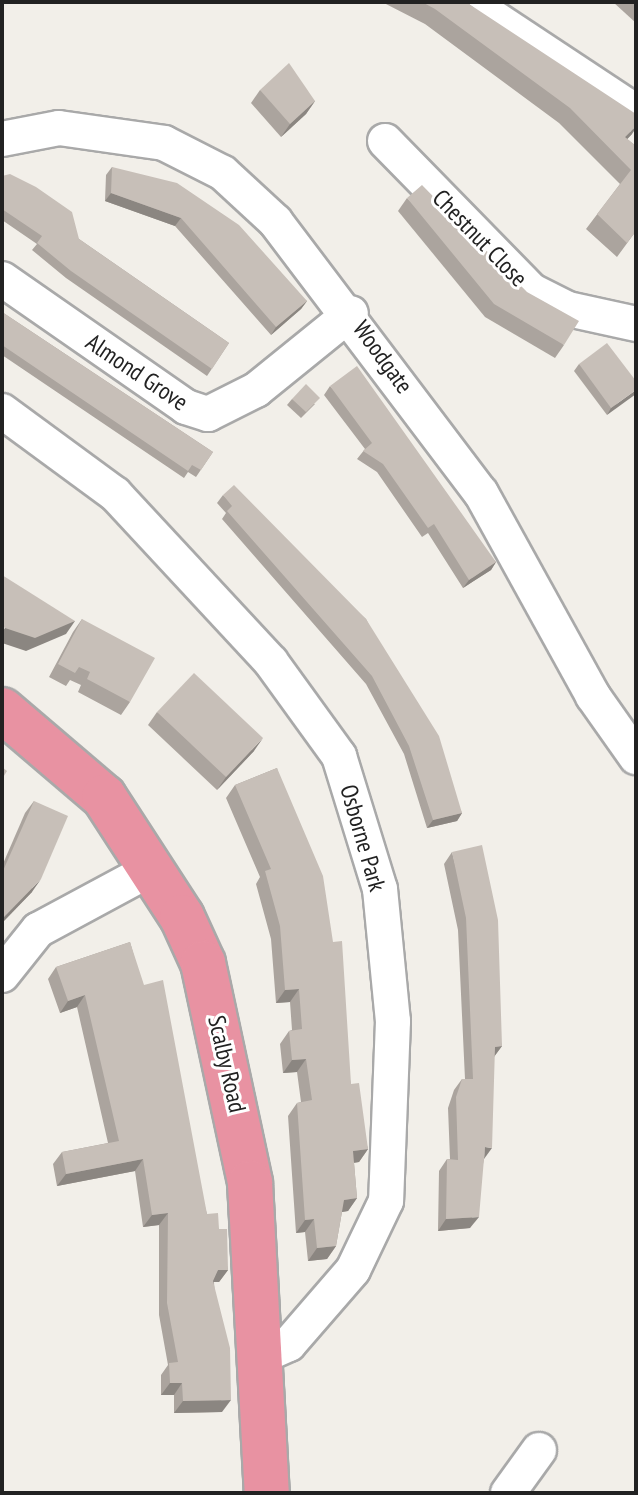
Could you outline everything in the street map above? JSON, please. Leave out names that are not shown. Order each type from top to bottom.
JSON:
[{"type":"highway","name":"Scalby Road","points":[[2,710],[77,768],[153,868],[203,963],[237,1097],[260,1274],[267,1493]]},
{"type":"street","points":[[470,2],[636,112]]},
{"type":"street","name":"Woodgate","points":[[2,139],[59,128],[102,131],[164,143],[223,173],[275,221],[351,313],[481,493],[600,708],[636,757]]},
{"type":"street","name":"Chestnut Close","points":[[385,141],[532,291],[568,309],[636,324]]},
{"type":"street","name":"Almond Grove","points":[[2,279],[186,407],[208,414],[256,390],[351,313]]},
{"type":"street","name":"Osborne Park","points":[[2,411],[115,494],[271,662],[339,756],[380,889],[393,1021],[386,1201],[353,1270],[289,1344],[262,1356]]},
{"type":"street","points":[[2,975],[38,930],[153,868]]},
{"type":"street","points":[[508,1493],[539,1450]]},
{"type":"building","points":[[422,2],[469,2],[636,114],[636,126],[625,137],[636,146],[636,231],[627,243],[597,214],[631,170],[570,108]]},
{"type":"building","points":[[289,63],[315,101],[290,124],[260,90]]},
{"type":"building","points":[[112,167],[177,183],[239,225],[307,301],[276,327],[181,218],[111,193]]},
{"type":"building","points":[[10,174],[36,187],[72,212],[79,239],[229,343],[212,369],[71,271],[37,243],[42,236],[2,209],[2,176]]},
{"type":"building","points":[[422,185],[527,292],[579,321],[564,345],[494,304],[407,198]]},
{"type":"building","points":[[2,312],[213,452],[201,470],[192,465],[188,471],[2,345]]},
{"type":"building","points":[[607,343],[636,381],[636,390],[611,408],[579,364]]},
{"type":"building","points":[[357,366],[496,562],[469,580],[434,524],[428,528],[383,464],[363,451],[372,443],[330,386]]},
{"type":"building","points":[[306,384],[320,398],[306,412],[292,399]]},
{"type":"building","points":[[234,485],[366,619],[439,736],[462,813],[433,820],[409,746],[372,676],[227,511],[232,506],[223,495]]},
{"type":"building","points":[[2,575],[75,621],[35,638],[5,628],[2,626]]},
{"type":"building","points":[[82,619],[155,658],[130,702],[87,679],[90,672],[79,667],[75,673],[58,664]]},
{"type":"building","points":[[194,673],[263,738],[226,777],[157,712]]},
{"type":"building","points":[[277,768],[323,876],[333,942],[342,941],[351,1084],[359,1083],[368,1149],[353,1151],[357,1198],[344,1200],[336,1246],[317,1248],[314,1219],[305,1220],[297,1103],[312,1100],[306,1059],[292,1060],[289,1031],[302,1029],[299,989],[285,990],[280,926],[265,871],[271,869],[235,785]]},
{"type":"building","points":[[34,801],[68,816],[41,879],[2,919],[2,873]]},
{"type":"building","points":[[482,845],[498,920],[502,1046],[495,1047],[492,1148],[485,1147],[479,1217],[446,1219],[447,1159],[458,1160],[456,1097],[462,1079],[473,1079],[466,918],[452,852]]},
{"type":"building","points":[[130,942],[144,985],[163,980],[207,1214],[218,1213],[219,1229],[227,1229],[228,1270],[218,1270],[213,1281],[230,1348],[231,1400],[183,1401],[182,1383],[170,1383],[169,1363],[178,1362],[167,1303],[168,1213],[152,1215],[143,1159],[66,1174],[62,1152],[119,1141],[85,995],[68,1001],[56,967]]}]
